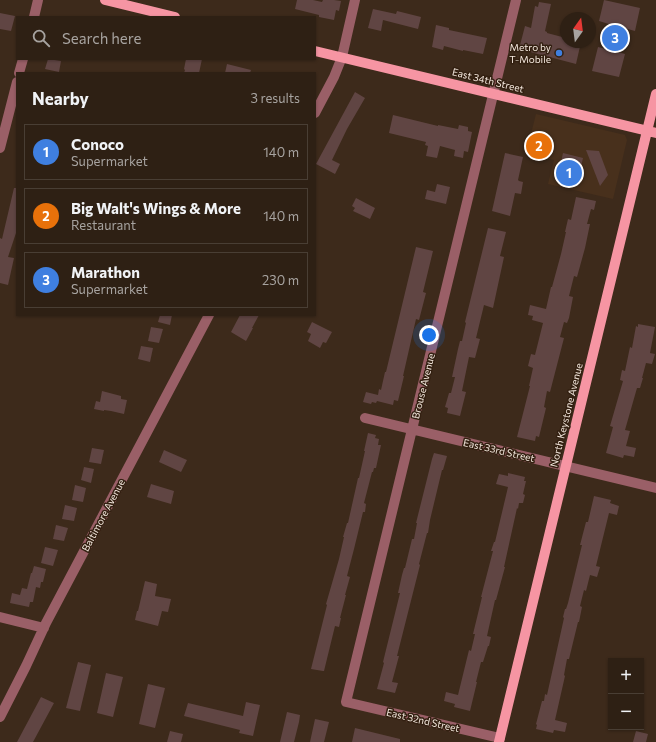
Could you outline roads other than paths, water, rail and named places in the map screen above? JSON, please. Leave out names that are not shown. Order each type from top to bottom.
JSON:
[{"type":"main road","points":[[105,0],[131,3],[172,16]]},
{"type":"main road","name":"East 34th Street","points":[[316,51],[652,132]]},
{"type":"main road","name":"North Keystone Avenue","points":[[500,740],[566,466],[652,132],[656,94]]},
{"type":"street","points":[[34,16],[38,0]]},
{"type":"street","points":[[316,111],[334,77],[342,57],[355,0]]},
{"type":"street","name":"Brouse Avenue","points":[[346,702],[516,0]]},
{"type":"street","points":[[19,72],[23,60]]},
{"type":"street","points":[[0,148],[16,86]]},
{"type":"street","name":"Baltimore Avenue","points":[[0,717],[44,628],[208,316]]},
{"type":"street","name":"East 33rd Street","points":[[365,418],[656,488]]},
{"type":"street","points":[[0,618],[44,628]]},
{"type":"street","name":"East 32nd Street","points":[[346,702],[500,740]]},
{"type":"place","name":"Marathon","points":[[615,38]]},
{"type":"place","name":"Metro by T-Mobile","points":[[559,53]]},
{"type":"place","name":"Big Walt's Wings & More","points":[[539,146]]},
{"type":"place","name":"Conoco","points":[[569,173]]}]
